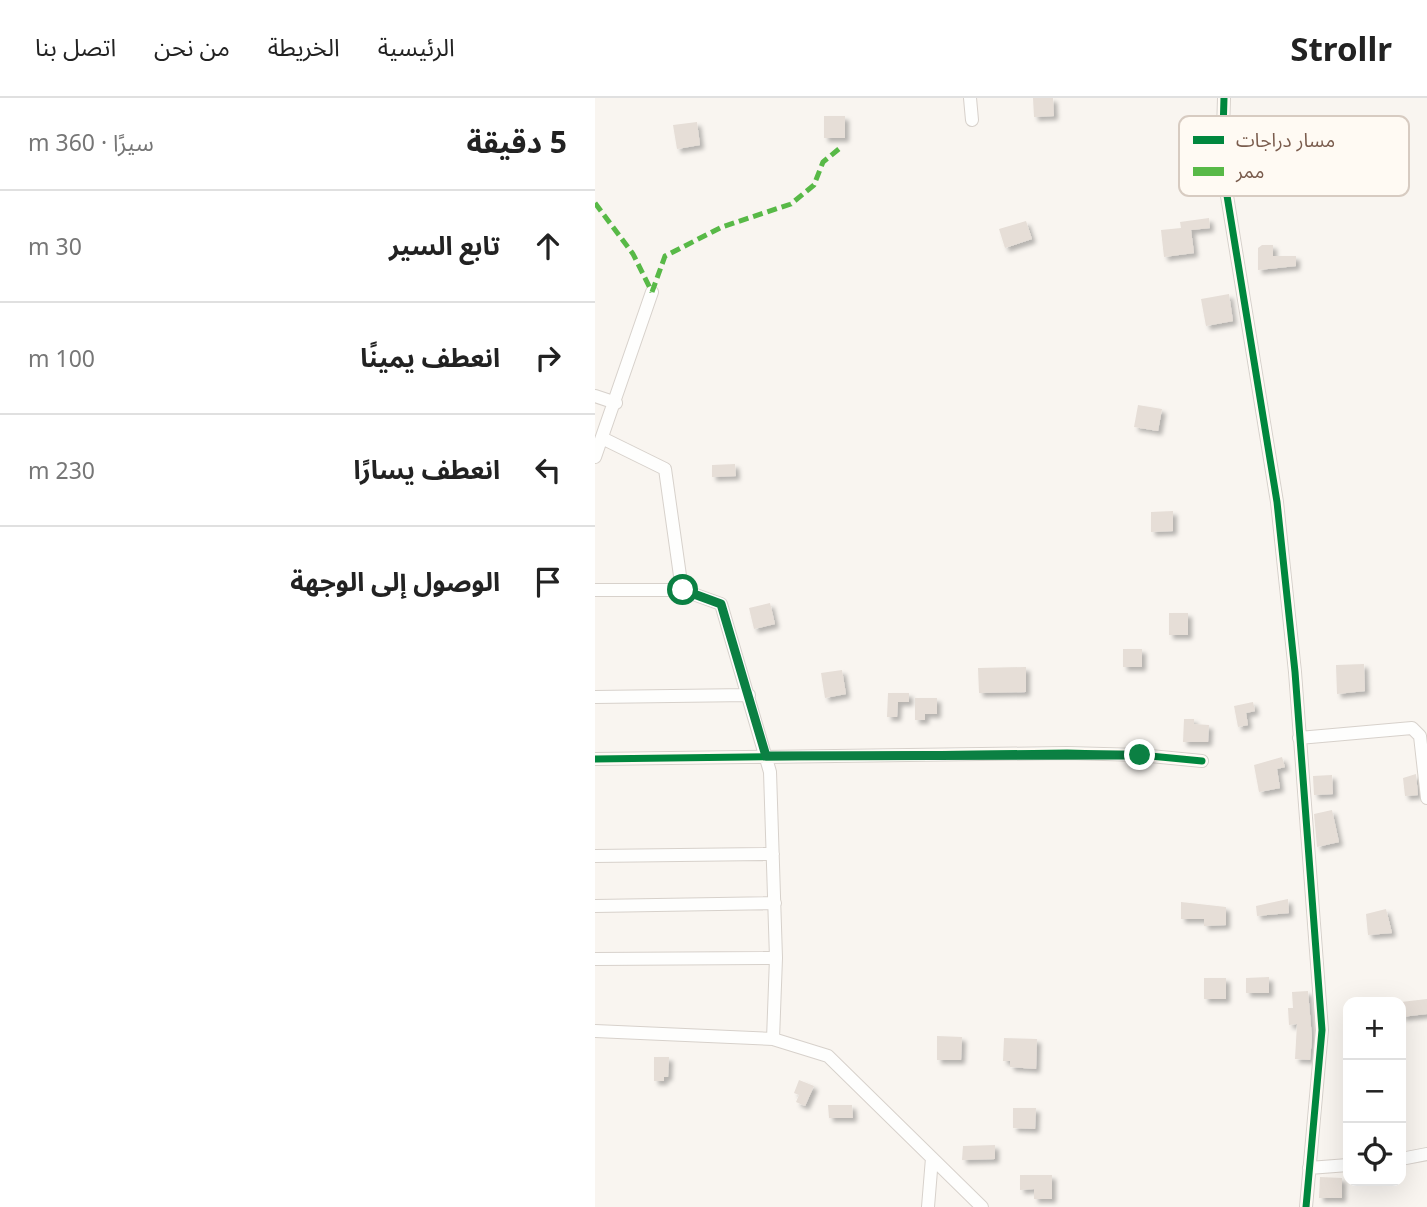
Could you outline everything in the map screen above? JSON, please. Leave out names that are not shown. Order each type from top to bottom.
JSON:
[{"type":"street","points":[[971,98],[972,120]]},
{"type":"street","points":[[1223,116],[1224,98]]},
{"type":"street","points":[[1227,196],[1277,502],[1322,1030],[1306,1207]]},
{"type":"street","points":[[595,457],[616,403],[652,292]]},
{"type":"street","points":[[595,396],[616,403]]},
{"type":"street","points":[[603,438],[665,469],[683,590]]},
{"type":"street","points":[[595,590],[683,590],[721,604],[750,695],[770,772],[776,958],[773,1039]]},
{"type":"street","points":[[595,697],[750,695]]},
{"type":"street","points":[[1299,738],[1412,728],[1420,736],[1427,798]]},
{"type":"street","points":[[595,760],[1067,753],[1140,755],[1202,761]]},
{"type":"street","points":[[595,856],[773,853]]},
{"type":"street","points":[[595,906],[775,903]]},
{"type":"street","points":[[595,959],[776,958]]},
{"type":"street","points":[[595,1031],[773,1039],[828,1056],[982,1207]]},
{"type":"street","points":[[1406,1158],[1427,1154]]},
{"type":"street","points":[[928,1207],[932,1158]]},
{"type":"street","points":[[1309,1168],[1343,1165]]},
{"type":"building","points":[[1033,98],[1053,98],[1054,116],[1034,117]]},
{"type":"building","points":[[824,116],[845,116],[845,138],[824,138]]},
{"type":"building","points":[[697,122],[700,145],[677,149],[673,125]]},
{"type":"building","points":[[1209,218],[1210,228],[1191,230],[1194,253],[1164,257],[1161,230],[1181,228],[1180,222]]},
{"type":"building","points":[[1026,221],[1032,239],[1005,248],[999,229]]},
{"type":"building","points":[[1262,245],[1273,245],[1273,256],[1296,256],[1296,266],[1258,270],[1258,248]]},
{"type":"building","points":[[1229,294],[1233,321],[1206,326],[1201,299]]},
{"type":"building","points":[[1138,405],[1162,409],[1158,431],[1134,427]]},
{"type":"building","points":[[735,464],[736,476],[712,477],[712,465]]},
{"type":"building","points":[[1173,511],[1173,531],[1151,532],[1151,512]]},
{"type":"building","points":[[770,603],[775,624],[754,629],[749,608]]},
{"type":"building","points":[[1169,613],[1188,613],[1188,635],[1169,635]]},
{"type":"building","points":[[1123,649],[1142,649],[1142,667],[1123,667]]},
{"type":"building","points":[[1364,664],[1365,691],[1337,694],[1336,665]]},
{"type":"building","points":[[1026,667],[1026,692],[979,693],[978,668]]},
{"type":"building","points":[[842,670],[846,694],[825,698],[821,673]]},
{"type":"building","points":[[888,693],[909,693],[909,702],[898,702],[897,717],[887,717]]},
{"type":"building","points":[[915,698],[937,698],[937,714],[925,714],[925,720],[915,720]]},
{"type":"building","points":[[1253,702],[1255,711],[1246,713],[1248,725],[1238,727],[1234,706]]},
{"type":"building","points":[[1184,719],[1194,719],[1194,724],[1209,725],[1208,742],[1183,742]]},
{"type":"building","points":[[1282,757],[1285,767],[1277,769],[1280,788],[1259,792],[1254,765]]},
{"type":"building","points":[[1416,774],[1418,795],[1405,796],[1403,778]]},
{"type":"building","points":[[1332,775],[1333,794],[1314,795],[1313,776]]},
{"type":"building","points":[[1332,810],[1339,842],[1317,847],[1314,814]]},
{"type":"building","points":[[1288,899],[1289,913],[1257,916],[1256,906]]},
{"type":"building","points":[[1181,902],[1226,907],[1226,925],[1204,926],[1204,919],[1181,919]]},
{"type":"building","points":[[1386,909],[1392,933],[1368,935],[1366,914]]},
{"type":"building","points":[[1269,977],[1269,993],[1246,993],[1246,978]]},
{"type":"building","points":[[1204,978],[1226,978],[1226,999],[1204,999]]},
{"type":"building","points":[[1308,991],[1312,1038],[1310,1060],[1295,1059],[1297,1024],[1289,1025],[1288,1008],[1293,1008],[1292,992]]},
{"type":"building","points":[[1427,999],[1427,1014],[1406,1016],[1406,1001]]},
{"type":"building","points":[[937,1036],[962,1037],[961,1060],[937,1060]]},
{"type":"building","points":[[1004,1038],[1037,1039],[1036,1069],[1010,1067],[1010,1061],[1003,1061]]},
{"type":"building","points":[[654,1057],[669,1057],[668,1077],[664,1077],[664,1081],[654,1081]]},
{"type":"building","points":[[799,1080],[814,1086],[805,1106],[796,1102],[799,1095],[794,1093]]},
{"type":"building","points":[[828,1105],[852,1105],[853,1118],[829,1118]]},
{"type":"building","points":[[1013,1108],[1036,1108],[1035,1129],[1013,1128]]},
{"type":"building","points":[[995,1145],[995,1159],[962,1160],[963,1146]]},
{"type":"building","points":[[1020,1175],[1052,1175],[1052,1199],[1034,1199],[1034,1189],[1020,1190]]},
{"type":"building","points":[[1320,1177],[1342,1178],[1342,1198],[1319,1198]]},
{"type":"marked path","points":[[652,292],[665,256],[722,227],[791,204],[814,185],[823,162],[840,148]]},
{"type":"marked path","points":[[595,203],[633,254],[652,292]]},
{"type":"cycle path","points":[[1223,116],[1224,98]]},
{"type":"cycle path","points":[[1227,196],[1277,502],[1295,672],[1322,1030],[1306,1207]]},
{"type":"cycle path","points":[[595,759],[1067,753],[1140,755],[1202,761]]},
{"type":"route","points":[[683,590],[721,604],[766,756],[1067,753],[1140,755]]}]
